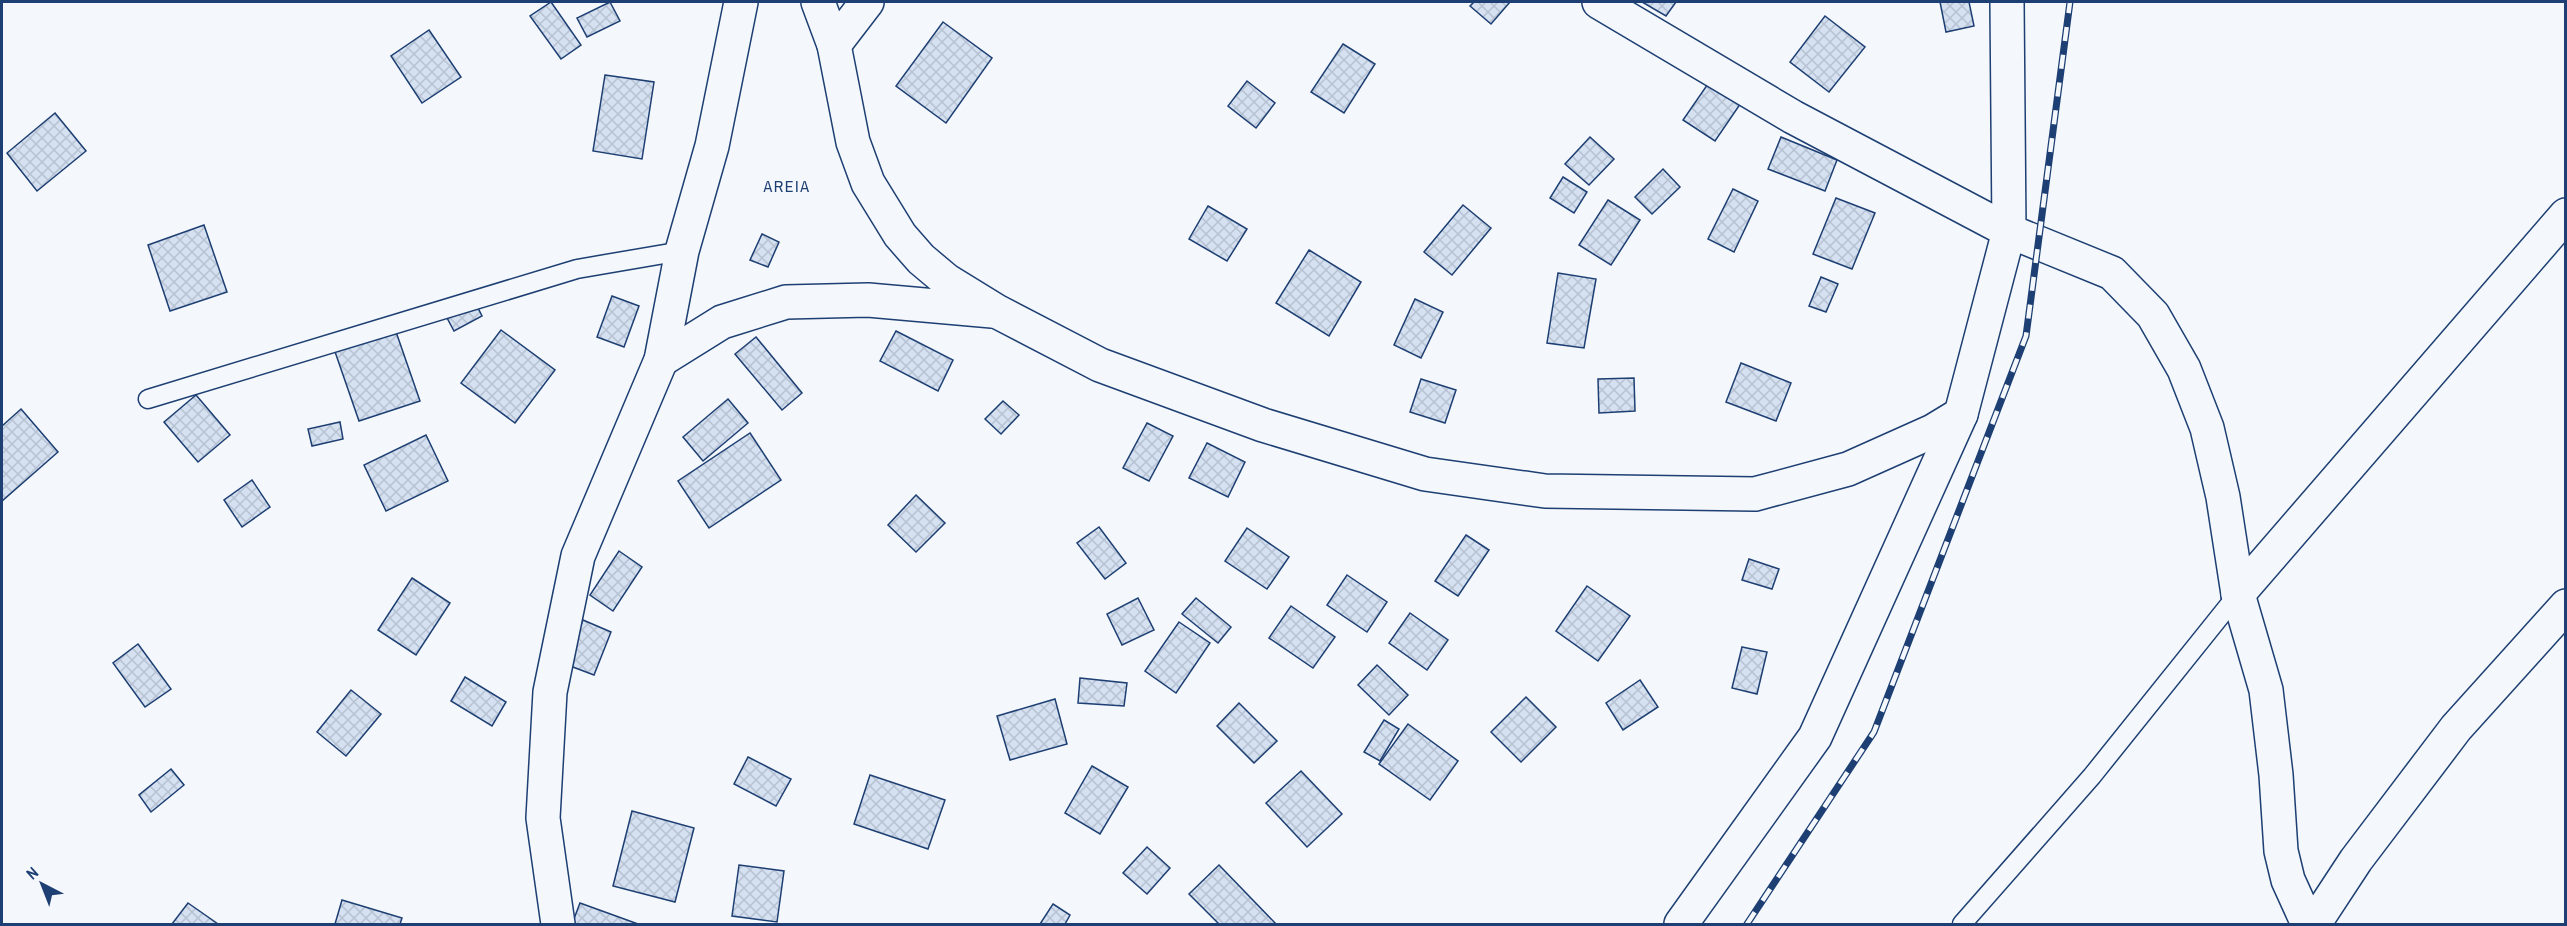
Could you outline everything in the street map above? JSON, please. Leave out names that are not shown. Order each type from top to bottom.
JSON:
[{"type":"street","points":[[558,924],[543,818],[550,692],[578,556],[661,360],[682,251],[712,146],[741,2]]},
{"type":"street","points":[[818,2],[834,45],[853,142],[867,183],[900,235],[921,259],[946,280],[998,312],[1100,365],[1263,425],[1425,474],[1545,491],[1755,494],[1848,469],[1934,431],[1960,414]]},
{"type":"street","points":[[834,45],[867,2]]},
{"type":"street","points":[[1599,2],[1793,117],[2009,231],[2112,273],[2153,315],[2184,369],[2207,428],[2223,497],[2238,594],[2266,690],[2276,775],[2281,851],[2288,880],[2308,924]]},
{"type":"street","points":[[1681,924],[1815,737],[1960,414],[2009,231],[2007,2]]},
{"type":"street","points":[[2238,594],[2565,215]]},
{"type":"street","points":[[661,360],[722,322],[786,302],[868,300],[998,312]]},
{"type":"street","points":[[2314,924],[2356,860],[2456,728],[2565,606]]},
{"type":"lane","points":[[148,399],[577,269],[682,251]]},
{"type":"lane","points":[[1962,924],[2092,776],[2238,594]]},
{"type":"building","points":[[551,2],[581,45],[561,59],[530,16]]},
{"type":"building","points":[[610,2],[620,21],[587,37],[577,18]]},
{"type":"building","points":[[1474,2],[1510,2],[1491,24],[1470,6]]},
{"type":"building","points":[[1642,2],[1676,2],[1666,16]]},
{"type":"building","points":[[1940,2],[1969,2],[1974,26],[1946,32]]},
{"type":"building","points":[[1825,16],[1865,47],[1829,92],[1790,62]]},
{"type":"building","points":[[943,22],[992,58],[946,123],[896,86]]},
{"type":"building","points":[[429,30],[461,77],[422,103],[391,56]]},
{"type":"building","points":[[1343,44],[1375,64],[1344,113],[1311,92]]},
{"type":"building","points":[[605,75],[654,82],[642,159],[593,151]]},
{"type":"building","points":[[1712,78],[1743,100],[1715,141],[1683,120]]},
{"type":"building","points":[[1247,81],[1275,103],[1256,128],[1228,106]]},
{"type":"building","points":[[55,113],[86,151],[37,191],[7,153]]},
{"type":"building","points":[[1590,137],[1614,159],[1589,185],[1565,164]]},
{"type":"building","points":[[1781,137],[1837,160],[1825,191],[1768,169]]},
{"type":"building","points":[[1663,169],[1680,187],[1652,214],[1635,197]]},
{"type":"building","points":[[1563,177],[1587,192],[1574,213],[1550,198]]},
{"type":"building","points":[[1733,189],[1758,201],[1734,252],[1708,239]]},
{"type":"building","points":[[1836,198],[1875,213],[1852,269],[1813,254]]},
{"type":"building","points":[[1608,200],[1640,220],[1611,265],[1579,245]]},
{"type":"building","points":[[1463,205],[1491,228],[1452,275],[1424,252]]},
{"type":"building","points":[[1208,206],[1247,229],[1227,261],[1189,239]]},
{"type":"building","points":[[204,225],[227,292],[170,311],[148,245]]},
{"type":"building","points":[[762,234],[779,242],[768,267],[750,260]]},
{"type":"building","points":[[1309,250],[1361,282],[1329,336],[1276,303]]},
{"type":"building","points":[[1558,273],[1596,279],[1584,348],[1547,343]]},
{"type":"building","points":[[1821,277],[1838,284],[1826,312],[1809,306]]},
{"type":"building","points":[[612,296],[639,306],[624,347],[597,337]]},
{"type":"building","points":[[1415,299],[1443,312],[1421,358],[1394,345]]},
{"type":"building","points":[[474,300],[482,316],[454,331],[446,316]]},
{"type":"building","points":[[394,326],[420,401],[359,421],[333,346]]},
{"type":"building","points":[[501,330],[555,370],[515,423],[461,383]]},
{"type":"building","points":[[896,331],[953,360],[938,391],[880,361]]},
{"type":"building","points":[[756,337],[802,393],[782,410],[735,354]]},
{"type":"building","points":[[1741,363],[1791,383],[1776,421],[1726,402]]},
{"type":"building","points":[[1634,378],[1635,411],[1599,413],[1598,379]]},
{"type":"building","points":[[1421,379],[1456,390],[1445,423],[1410,412]]},
{"type":"building","points":[[196,395],[230,435],[198,462],[164,422]]},
{"type":"building","points":[[728,399],[748,423],[703,461],[683,437]]},
{"type":"building","points":[[1003,401],[1019,415],[1001,434],[985,419]]},
{"type":"building","points":[[21,409],[58,452],[2,501],[2,426]]},
{"type":"building","points":[[340,422],[343,439],[312,446],[308,429]]},
{"type":"building","points":[[1147,423],[1173,436],[1149,481],[1123,468]]},
{"type":"building","points":[[750,433],[781,480],[709,528],[678,481]]},
{"type":"building","points":[[426,435],[448,481],[386,511],[364,465]]},
{"type":"building","points":[[1207,443],[1245,462],[1228,497],[1189,478]]},
{"type":"building","points":[[252,480],[270,507],[242,527],[224,500]]},
{"type":"building","points":[[916,495],[945,523],[916,552],[888,525]]},
{"type":"building","points":[[1099,527],[1126,563],[1105,579],[1077,543]]},
{"type":"building","points":[[1247,528],[1289,557],[1267,589],[1225,561]]},
{"type":"building","points":[[1466,535],[1489,550],[1458,596],[1435,581]]},
{"type":"building","points":[[619,551],[642,567],[613,611],[590,595]]},
{"type":"building","points":[[1749,559],[1779,569],[1772,589],[1742,580]]},
{"type":"building","points":[[1347,575],[1387,602],[1367,632],[1327,605]]},
{"type":"building","points":[[412,578],[450,603],[416,655],[378,630]]},
{"type":"building","points":[[1587,586],[1630,616],[1598,661],[1556,631]]},
{"type":"building","points":[[1138,598],[1154,630],[1122,645],[1107,614]]},
{"type":"building","points":[[1196,598],[1231,627],[1218,643],[1182,614]]},
{"type":"building","points":[[1291,606],[1335,637],[1313,668],[1269,638]]},
{"type":"building","points":[[1410,613],[1448,640],[1427,670],[1389,643]]},
{"type":"building","points":[[583,620],[611,632],[594,675],[565,664]]},
{"type":"building","points":[[1179,622],[1210,643],[1176,693],[1145,671]]},
{"type":"building","points":[[138,644],[171,689],[145,707],[113,663]]},
{"type":"building","points":[[1742,647],[1767,652],[1757,694],[1732,688]]},
{"type":"building","points":[[1377,665],[1408,695],[1389,715],[1358,685]]},
{"type":"building","points":[[465,677],[506,702],[492,726],[451,701]]},
{"type":"building","points":[[1080,678],[1127,683],[1124,706],[1078,703]]},
{"type":"building","points":[[1640,680],[1658,707],[1623,730],[1606,703]]},
{"type":"building","points":[[351,690],[381,714],[346,756],[317,732]]},
{"type":"building","points":[[1526,697],[1556,727],[1521,762],[1491,732]]},
{"type":"building","points":[[1055,699],[1067,744],[1010,760],[997,716]]},
{"type":"building","points":[[1239,703],[1277,741],[1254,763],[1217,726]]},
{"type":"building","points":[[1384,720],[1399,729],[1380,761],[1364,752]]},
{"type":"building","points":[[1408,724],[1458,761],[1430,800],[1379,764]]},
{"type":"building","points":[[748,757],[791,779],[776,806],[734,784]]},
{"type":"building","points":[[1092,766],[1128,787],[1100,834],[1065,813]]},
{"type":"building","points":[[171,769],[184,785],[151,812],[139,795]]},
{"type":"building","points":[[1301,771],[1342,814],[1307,847],[1266,803]]},
{"type":"building","points":[[870,775],[945,800],[928,849],[854,824]]},
{"type":"building","points":[[632,811],[694,828],[675,902],[613,886]]},
{"type":"building","points":[[1147,847],[1170,868],[1147,894],[1123,873]]},
{"type":"building","points":[[739,865],[784,871],[777,922],[732,916]]},
{"type":"building","points":[[1219,865],[1276,924],[1219,924],[1189,894]]},
{"type":"building","points":[[342,900],[402,918],[400,924],[335,924]]},
{"type":"building","points":[[188,903],[218,924],[172,924]]},
{"type":"building","points":[[580,903],[638,924],[572,924]]},
{"type":"building","points":[[1053,904],[1070,915],[1065,924],[1040,924]]},
{"type":"railway","points":[[1747,924],[1874,732],[2026,336],[2070,2]]},
{"type":"district","name":"AREIA","points":[[787,186]]}]
